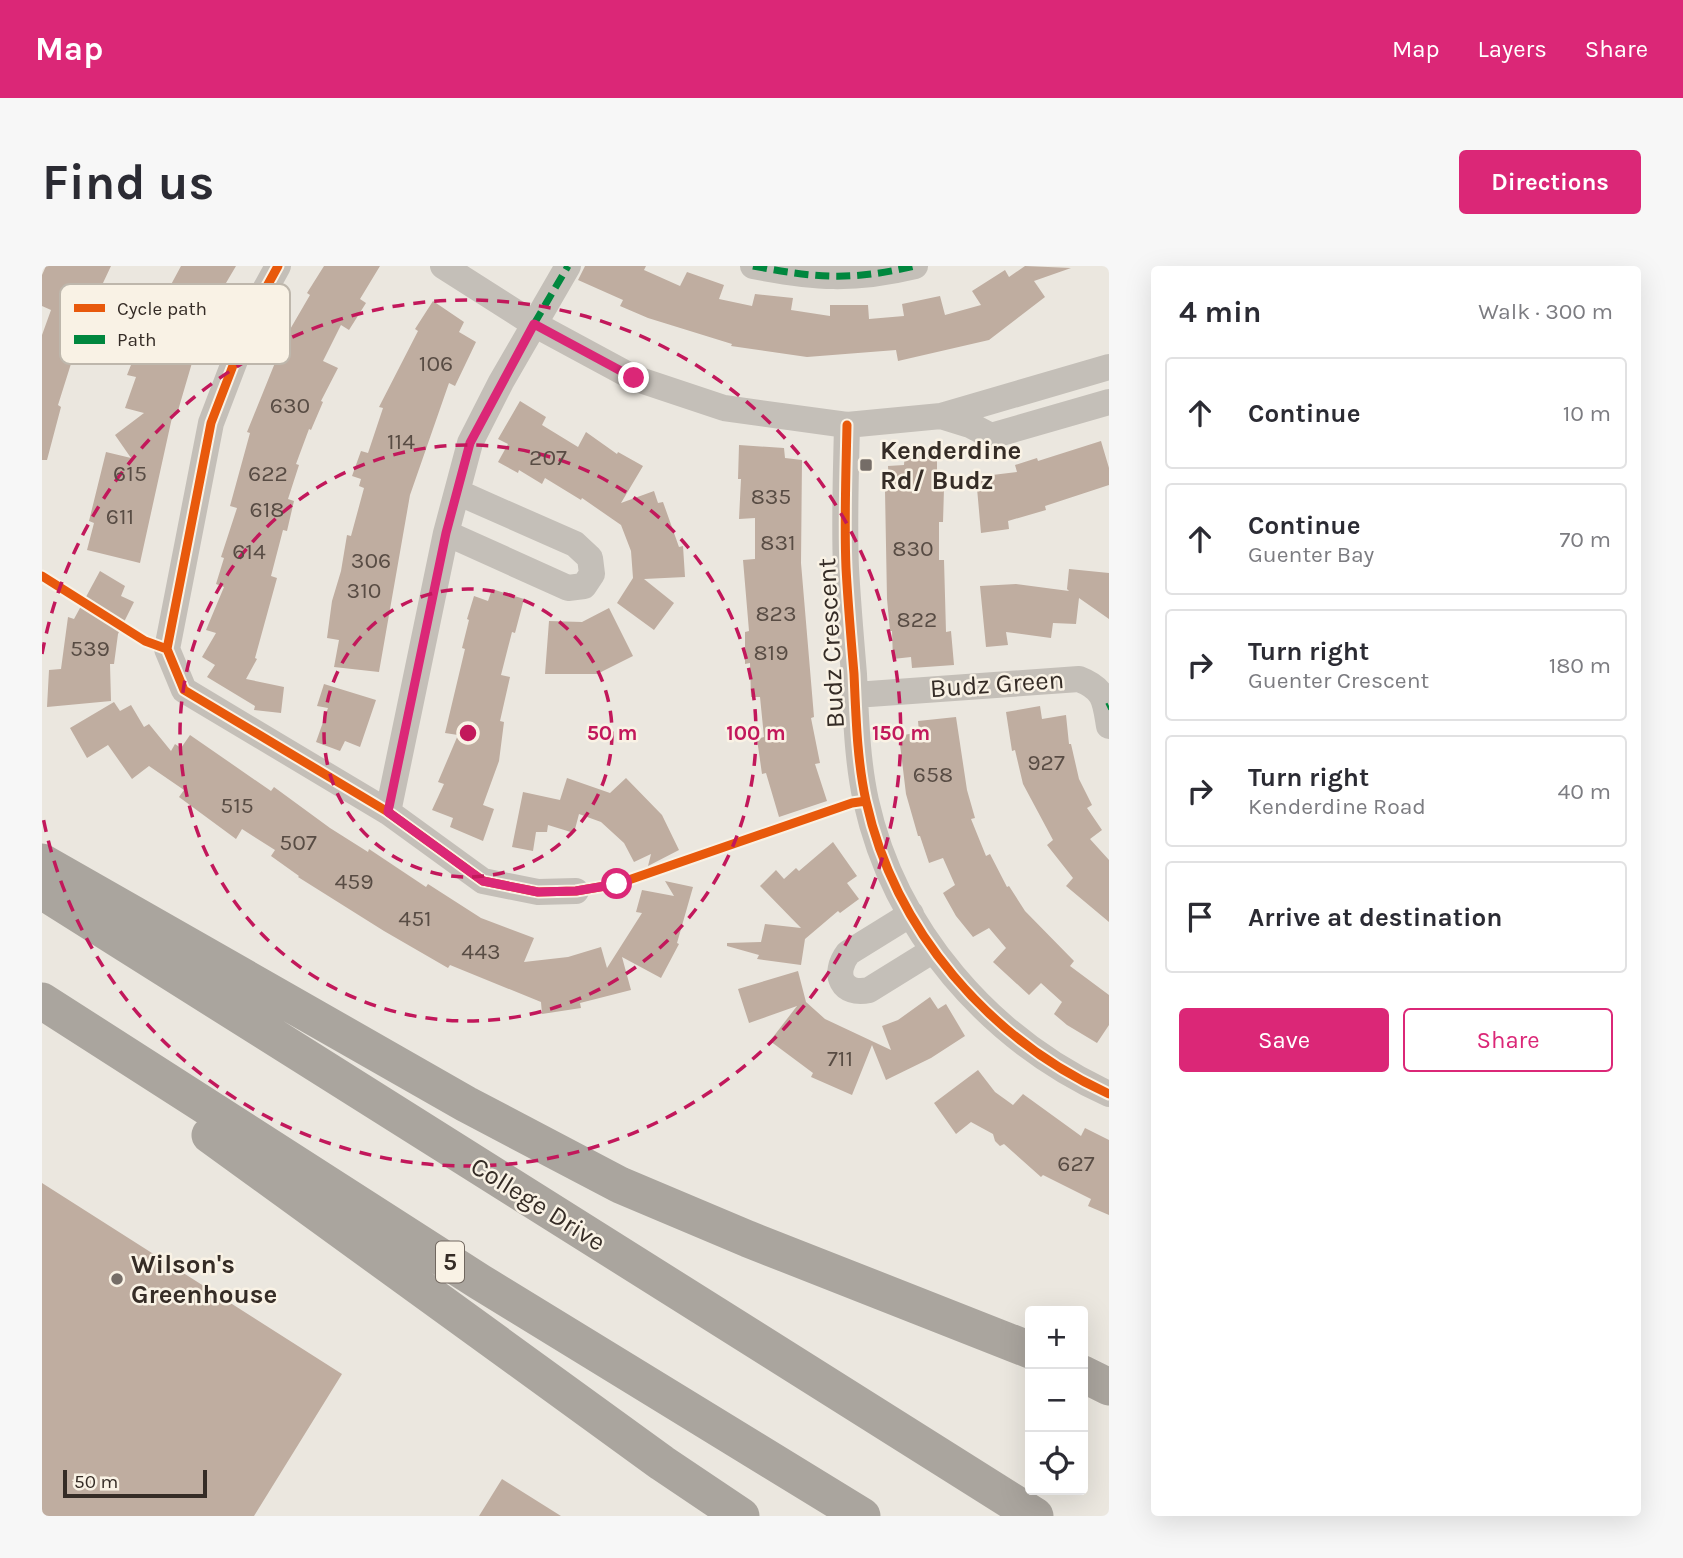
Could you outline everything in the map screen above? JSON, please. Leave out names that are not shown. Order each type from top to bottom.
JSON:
[{"type":"highway","points":[[42,862],[466,1104],[620,1185],[748,1239],[1025,1348]]},
{"type":"highway","name":"College Drive","points":[[42,891],[1035,1516]]},
{"type":"highway","name":"5","points":[[42,1001],[481,1282],[862,1516]]},
{"type":"highway","points":[[42,1013],[662,1462],[741,1516]]},
{"type":"highway","points":[[1088,1376],[1109,1387]]},
{"type":"highway","points":[[662,1462],[711,1516]]},
{"type":"street","points":[[268,284],[278,266]]},
{"type":"street","points":[[443,266],[534,324],[634,378],[724,408],[846,425],[941,416],[1109,367]]},
{"type":"street","points":[[388,812],[446,533],[470,443],[568,266]]},
{"type":"street","points":[[753,266],[806,276],[847,278],[915,266]]},
{"type":"street","points":[[234,364],[211,423],[167,649],[184,690],[388,812],[483,881],[538,892],[576,891]]},
{"type":"street","points":[[941,416],[970,425],[991,436],[1109,402]]},
{"type":"street","name":"Budz Crescent","points":[[846,425],[846,567],[857,731],[866,802],[897,889],[932,951],[978,1002],[1010,1031],[1053,1062],[1109,1094]]},
{"type":"street","points":[[446,533],[568,588],[584,586],[592,574],[590,558],[575,544],[457,492]]},
{"type":"street","name":"Budz Green","points":[[855,695],[1079,679],[1092,684],[1102,694],[1107,707],[1109,726]]},
{"type":"street","points":[[911,914],[848,953],[841,962],[842,982],[849,989],[858,992],[869,990],[932,951]]},
{"type":"building","points":[[46,266],[111,266],[103,284],[60,284],[60,364],[71,364],[58,405],[61,407],[47,460],[42,460],[42,335],[51,310],[42,306],[42,275]]},
{"type":"building","points":[[181,266],[236,266],[225,284],[171,284]]},
{"type":"building","points":[[324,266],[380,266],[360,299],[366,303],[349,330],[341,325],[323,361],[338,368],[321,401],[323,402],[296,464],[299,465],[288,499],[294,501],[287,531],[283,530],[271,576],[277,578],[255,658],[257,659],[246,679],[284,687],[281,713],[254,710],[255,706],[207,677],[215,665],[202,657],[216,633],[206,630],[224,587],[216,584],[224,558],[221,557],[237,508],[230,506],[250,433],[247,432],[274,364],[290,364],[290,329],[310,295],[307,293]]},
{"type":"building","points":[[585,266],[646,266],[644,270],[680,286],[687,272],[724,285],[719,299],[752,306],[755,294],[793,298],[791,310],[830,316],[830,305],[868,305],[869,319],[904,316],[902,304],[940,296],[945,315],[981,305],[972,291],[1005,270],[1009,277],[1025,266],[1071,268],[1034,281],[1045,297],[989,340],[898,361],[896,350],[807,357],[731,346],[732,344],[648,318],[620,306],[623,300],[578,280]]},
{"type":"building","points":[[433,301],[464,322],[459,332],[476,342],[455,386],[449,383],[410,495],[379,672],[334,667],[339,640],[327,638],[332,601],[341,571],[347,535],[351,536],[364,488],[359,486],[361,479],[352,476],[361,451],[368,453],[383,408],[379,407],[418,331],[415,329]]},
{"type":"building","points":[[131,364],[192,364],[177,414],[173,413],[140,563],[87,550],[94,523],[89,521],[106,452],[131,458],[115,435],[144,413],[125,408],[136,377],[127,375]]},
{"type":"building","points":[[520,401],[546,417],[542,425],[578,447],[586,432],[617,454],[618,452],[643,466],[621,503],[654,491],[658,503],[663,502],[679,547],[683,546],[685,577],[644,579],[674,603],[654,630],[617,603],[633,578],[631,551],[621,525],[582,498],[581,500],[545,478],[542,484],[519,470],[518,473],[498,462],[508,444],[498,439]]},
{"type":"building","points":[[1101,441],[1109,468],[1109,485],[1045,506],[1046,510],[1008,521],[1009,529],[981,533],[976,477],[1017,472],[1015,465],[1037,458],[1038,461]]},
{"type":"building","points":[[739,445],[784,448],[785,458],[802,460],[801,563],[814,717],[811,718],[820,763],[815,764],[827,801],[779,817],[766,773],[762,774],[757,739],[764,737],[760,697],[751,697],[750,663],[745,664],[745,632],[749,631],[743,560],[755,559],[755,518],[739,519]]},
{"type":"building","points":[[937,450],[937,490],[944,489],[943,522],[939,522],[939,560],[944,560],[946,632],[951,631],[954,665],[912,668],[911,657],[893,659],[887,599],[885,491],[889,490],[888,466],[904,465],[905,451]]},
{"type":"building","points":[[1069,569],[1109,573],[1109,619],[1079,598],[1076,624],[1053,623],[1051,638],[1006,632],[1008,645],[986,647],[980,586],[1016,584],[1069,591]]},
{"type":"building","points":[[100,571],[125,586],[121,596],[134,602],[118,634],[114,664],[110,664],[111,701],[47,707],[49,670],[61,669],[68,617],[74,619]]},
{"type":"building","points":[[492,589],[524,599],[501,675],[510,677],[500,721],[504,722],[499,761],[483,805],[494,809],[483,841],[450,827],[453,818],[432,810],[444,784],[438,782],[458,735],[445,733],[465,649],[462,648],[469,620],[467,619],[474,596],[488,601]]},
{"type":"building","points":[[609,608],[633,656],[597,674],[545,674],[549,621],[582,622]]},
{"type":"building","points":[[324,684],[376,700],[360,747],[345,741],[340,751],[316,742],[328,708],[317,706]]},
{"type":"building","points":[[114,702],[120,711],[131,705],[144,727],[149,724],[171,751],[175,744],[181,748],[190,735],[271,791],[274,787],[330,828],[368,852],[369,849],[426,887],[428,884],[481,918],[534,938],[524,962],[568,957],[601,947],[607,968],[642,913],[636,912],[642,890],[674,896],[665,881],[693,887],[677,943],[679,944],[661,978],[622,957],[631,990],[580,1003],[581,1008],[542,1014],[541,1002],[450,965],[448,968],[384,931],[298,877],[271,856],[275,850],[242,829],[236,839],[179,797],[184,790],[149,766],[132,779],[108,745],[87,758],[70,728]]},
{"type":"building","points":[[1040,706],[1042,719],[1066,715],[1069,744],[1079,779],[1092,805],[1087,808],[1102,830],[1090,839],[1109,860],[1109,922],[1066,886],[1073,878],[1047,845],[1053,840],[1023,784],[1015,750],[1012,751],[1006,712]]},
{"type":"building","points":[[956,717],[967,790],[975,818],[971,819],[986,856],[990,854],[1007,887],[1009,886],[1025,911],[1074,961],[1070,966],[1109,995],[1109,1025],[1097,1043],[1054,1014],[1062,1002],[1041,983],[1029,995],[993,962],[1006,948],[989,928],[973,937],[956,916],[943,893],[955,885],[943,858],[929,863],[906,794],[899,736],[919,732],[918,721]]},
{"type":"building","points":[[567,778],[610,793],[626,778],[662,815],[679,850],[648,866],[651,854],[634,862],[624,843],[601,822],[579,814],[574,833],[548,825],[547,832],[536,832],[533,851],[512,847],[523,792],[560,800]]},
{"type":"building","points":[[833,842],[857,876],[847,883],[859,899],[840,913],[838,911],[805,939],[801,965],[757,959],[759,955],[727,946],[727,943],[761,942],[765,924],[801,928],[760,886],[776,870],[784,879],[796,868],[799,871]]},
{"type":"building","points":[[798,971],[806,1002],[825,1019],[891,1050],[882,1026],[898,1020],[930,997],[938,1009],[946,1004],[965,1036],[931,1058],[886,1080],[872,1045],[852,1095],[811,1077],[813,1073],[770,1041],[797,1006],[749,1023],[738,989]]},
{"type":"building","points":[[978,1070],[995,1092],[1013,1105],[1023,1094],[1081,1136],[1085,1128],[1109,1140],[1109,1215],[1088,1206],[1091,1199],[1043,1175],[1041,1177],[1004,1144],[1000,1146],[993,1134],[971,1122],[956,1134],[934,1103]]},
{"type":"building","name":"Wilson's Greenhouse","points":[[42,1183],[342,1374],[254,1516],[42,1516]]},
{"type":"building","points":[[502,1479],[561,1516],[479,1516]]},
{"type":"marked path","points":[[534,324],[568,266]]},
{"type":"marked path","points":[[753,266],[834,276],[872,274],[915,266]]},
{"type":"cycle path","points":[[268,284],[278,266]]},
{"type":"cycle path","points":[[234,364],[211,423],[167,649],[184,690],[388,812],[483,881],[538,892],[576,891],[617,884],[852,803],[866,801]]},
{"type":"cycle path","points":[[847,425],[846,568],[857,738],[866,801],[880,849],[899,894],[924,936],[953,976],[987,1011],[1024,1043],[1065,1071],[1109,1094]]},
{"type":"cycle path","points":[[42,576],[145,641],[167,649]]},
{"type":"place","name":"Kenderdine Rd/ Budz","points":[[866,465]]},
{"type":"place","name":"Wilson's Greenhouse","points":[[117,1279]]},
{"type":"route","points":[[617,884],[576,891],[538,892],[483,881],[388,812],[446,533],[470,443],[501,382],[534,324],[634,378]]}]
